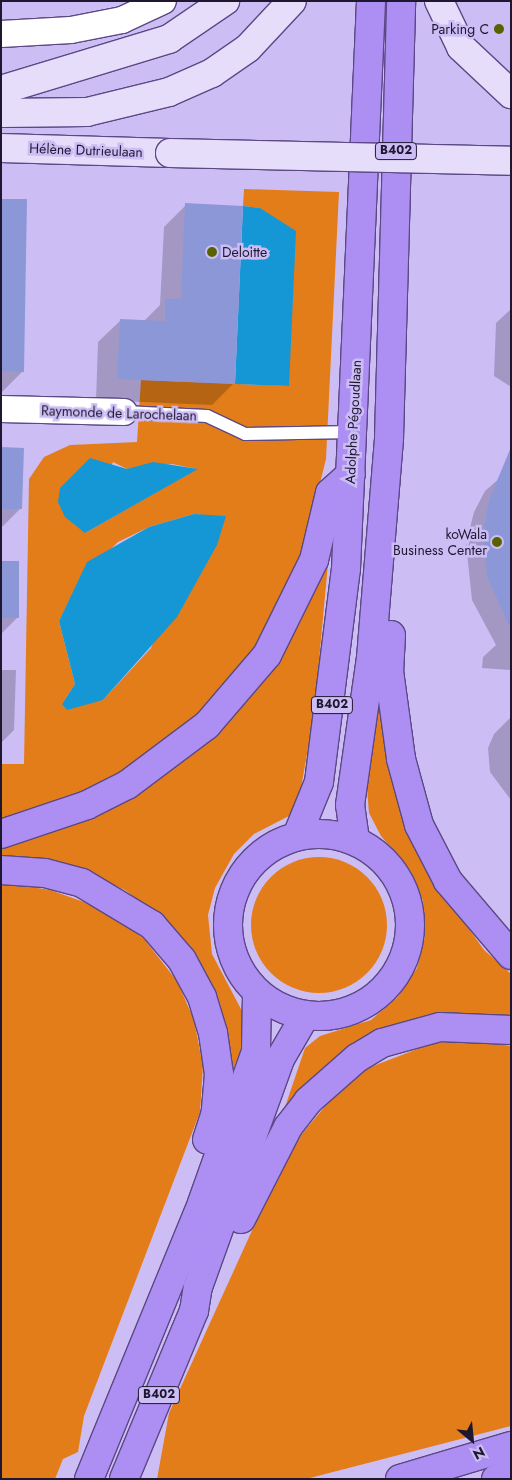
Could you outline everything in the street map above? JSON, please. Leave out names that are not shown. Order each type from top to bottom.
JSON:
[{"type":"highway","name":"Adolphe Pégoudlaan","points":[[297,836],[320,782],[335,687],[351,474],[371,1]]},
{"type":"highway","name":"B402","points":[[355,840],[350,805],[377,592],[388,438],[402,1]]},
{"type":"highway","points":[[1,834],[87,805],[127,785],[213,719],[267,654],[288,616],[314,560],[330,493],[351,474]]},
{"type":"highway","points":[[377,592],[391,626],[388,671],[401,759],[419,825],[448,881],[511,955]]},
{"type":"highway","points":[[326,834],[355,840],[382,858],[402,885],[410,917],[407,950],[393,980],[369,1002],[338,1015],[305,1016],[279,1008],[257,993],[237,967],[227,936],[230,903],[243,873],[267,850],[297,836],[326,834]]},
{"type":"highway","points":[[1,870],[45,873],[82,883],[152,925],[182,960],[202,997],[213,1033],[218,1083],[216,1112],[206,1143],[214,1170]]},
{"type":"highway","name":"B402","points":[[89,1479],[214,1170],[256,1051],[257,993]]},
{"type":"highway","name":"B402","points":[[124,1479],[194,1311],[198,1287],[280,1059],[305,1016]]},
{"type":"highway","points":[[194,1311],[211,1291],[246,1207],[288,1127],[332,1077],[382,1043],[413,1033],[471,1025],[511,1030]]},
{"type":"highway","points":[[400,1479],[508,1454]]},
{"type":"highway","points":[[496,1479],[508,1454]]},
{"type":"street","points":[[2,32],[80,28],[122,20],[163,1]]},
{"type":"street","points":[[1,90],[169,39],[225,1]]},
{"type":"street","points":[[1,113],[88,112],[169,92],[212,72],[248,48],[292,1]]},
{"type":"street","points":[[439,1],[461,47],[511,94]]},
{"type":"street","name":"Hélène Dutrieulaan","points":[[1,148],[511,161]]},
{"type":"street","name":"Raymonde de Larochelaan","points":[[1,410],[124,412]]},
{"type":"lane","name":"Raymonde de Larochelaan","points":[[124,412],[207,416],[245,434],[352,432]]},
{"type":"shaded area","points":[[244,189],[339,192],[326,459],[302,555],[256,648],[198,715],[121,774],[82,793],[1,820],[1,764],[24,764],[29,479],[44,457],[70,445],[137,442],[141,380],[289,386],[260,208],[243,206]],"holes":[[[113,462],[127,469],[172,464],[197,469],[85,533]],[[194,514],[202,515],[151,648],[103,700],[62,704],[75,684],[59,621],[79,580],[118,542],[149,527]]]},
{"type":"shaded area","points":[[331,531],[314,715],[299,799],[289,816],[254,834],[234,854],[215,888],[208,915],[212,954],[242,1011],[246,1036],[227,1086],[148,908],[125,890],[90,874],[1,860],[1,844],[94,813],[145,789],[202,746]]},
{"type":"shaded area","points":[[380,683],[443,892],[484,950],[511,974],[511,1021],[354,1046],[318,1072],[283,1113],[305,1048],[320,1036],[371,1020],[397,998],[417,968],[425,936],[423,901],[410,870],[381,836],[369,813],[366,776]]},
{"type":"shaded area","points":[[319,857],[345,862],[367,877],[382,899],[387,925],[382,951],[367,973],[345,988],[319,993],[293,988],[271,973],[256,951],[251,925],[256,899],[271,877],[293,862]]},
{"type":"shaded area","points":[[7,883],[50,890],[84,902],[116,917],[144,939],[177,981],[194,1020],[203,1066],[200,1112],[84,1416],[78,1452],[63,1459],[55,1479],[1,1479],[1,884]]},
{"type":"shaded area","points":[[466,1040],[511,1046],[511,1426],[306,1479],[157,1479],[169,1413],[275,1180],[302,1134],[341,1087],[368,1068],[433,1043]]},
{"type":"water","points":[[243,206],[260,208],[296,231],[289,386],[235,384]]},
{"type":"water","points":[[90,458],[127,469],[153,462],[198,469],[85,533],[65,517],[58,502],[60,488]]},
{"type":"water","points":[[194,514],[226,516],[217,545],[177,617],[103,700],[67,710],[62,704],[75,684],[59,621],[87,562],[149,527]]},
{"type":"building","points":[[1,199],[27,199],[24,372],[1,371]]},
{"type":"building","name":"Deloitte","points":[[185,203],[243,206],[235,384],[117,379],[120,319],[165,321],[165,299],[181,299]]},
{"type":"building","points":[[1,447],[24,448],[22,509],[1,509]]},
{"type":"building","name":"koWala Business Center","points":[[511,447],[511,630],[487,576],[483,533],[489,500]]},
{"type":"building","points":[[1,561],[19,561],[19,618],[1,618]]},
{"type":"place","name":"Parking C","points":[[499,29]]},
{"type":"place","name":"Deloitte","points":[[212,252]]},
{"type":"place","name":"koWala Business Center","points":[[497,542]]}]
